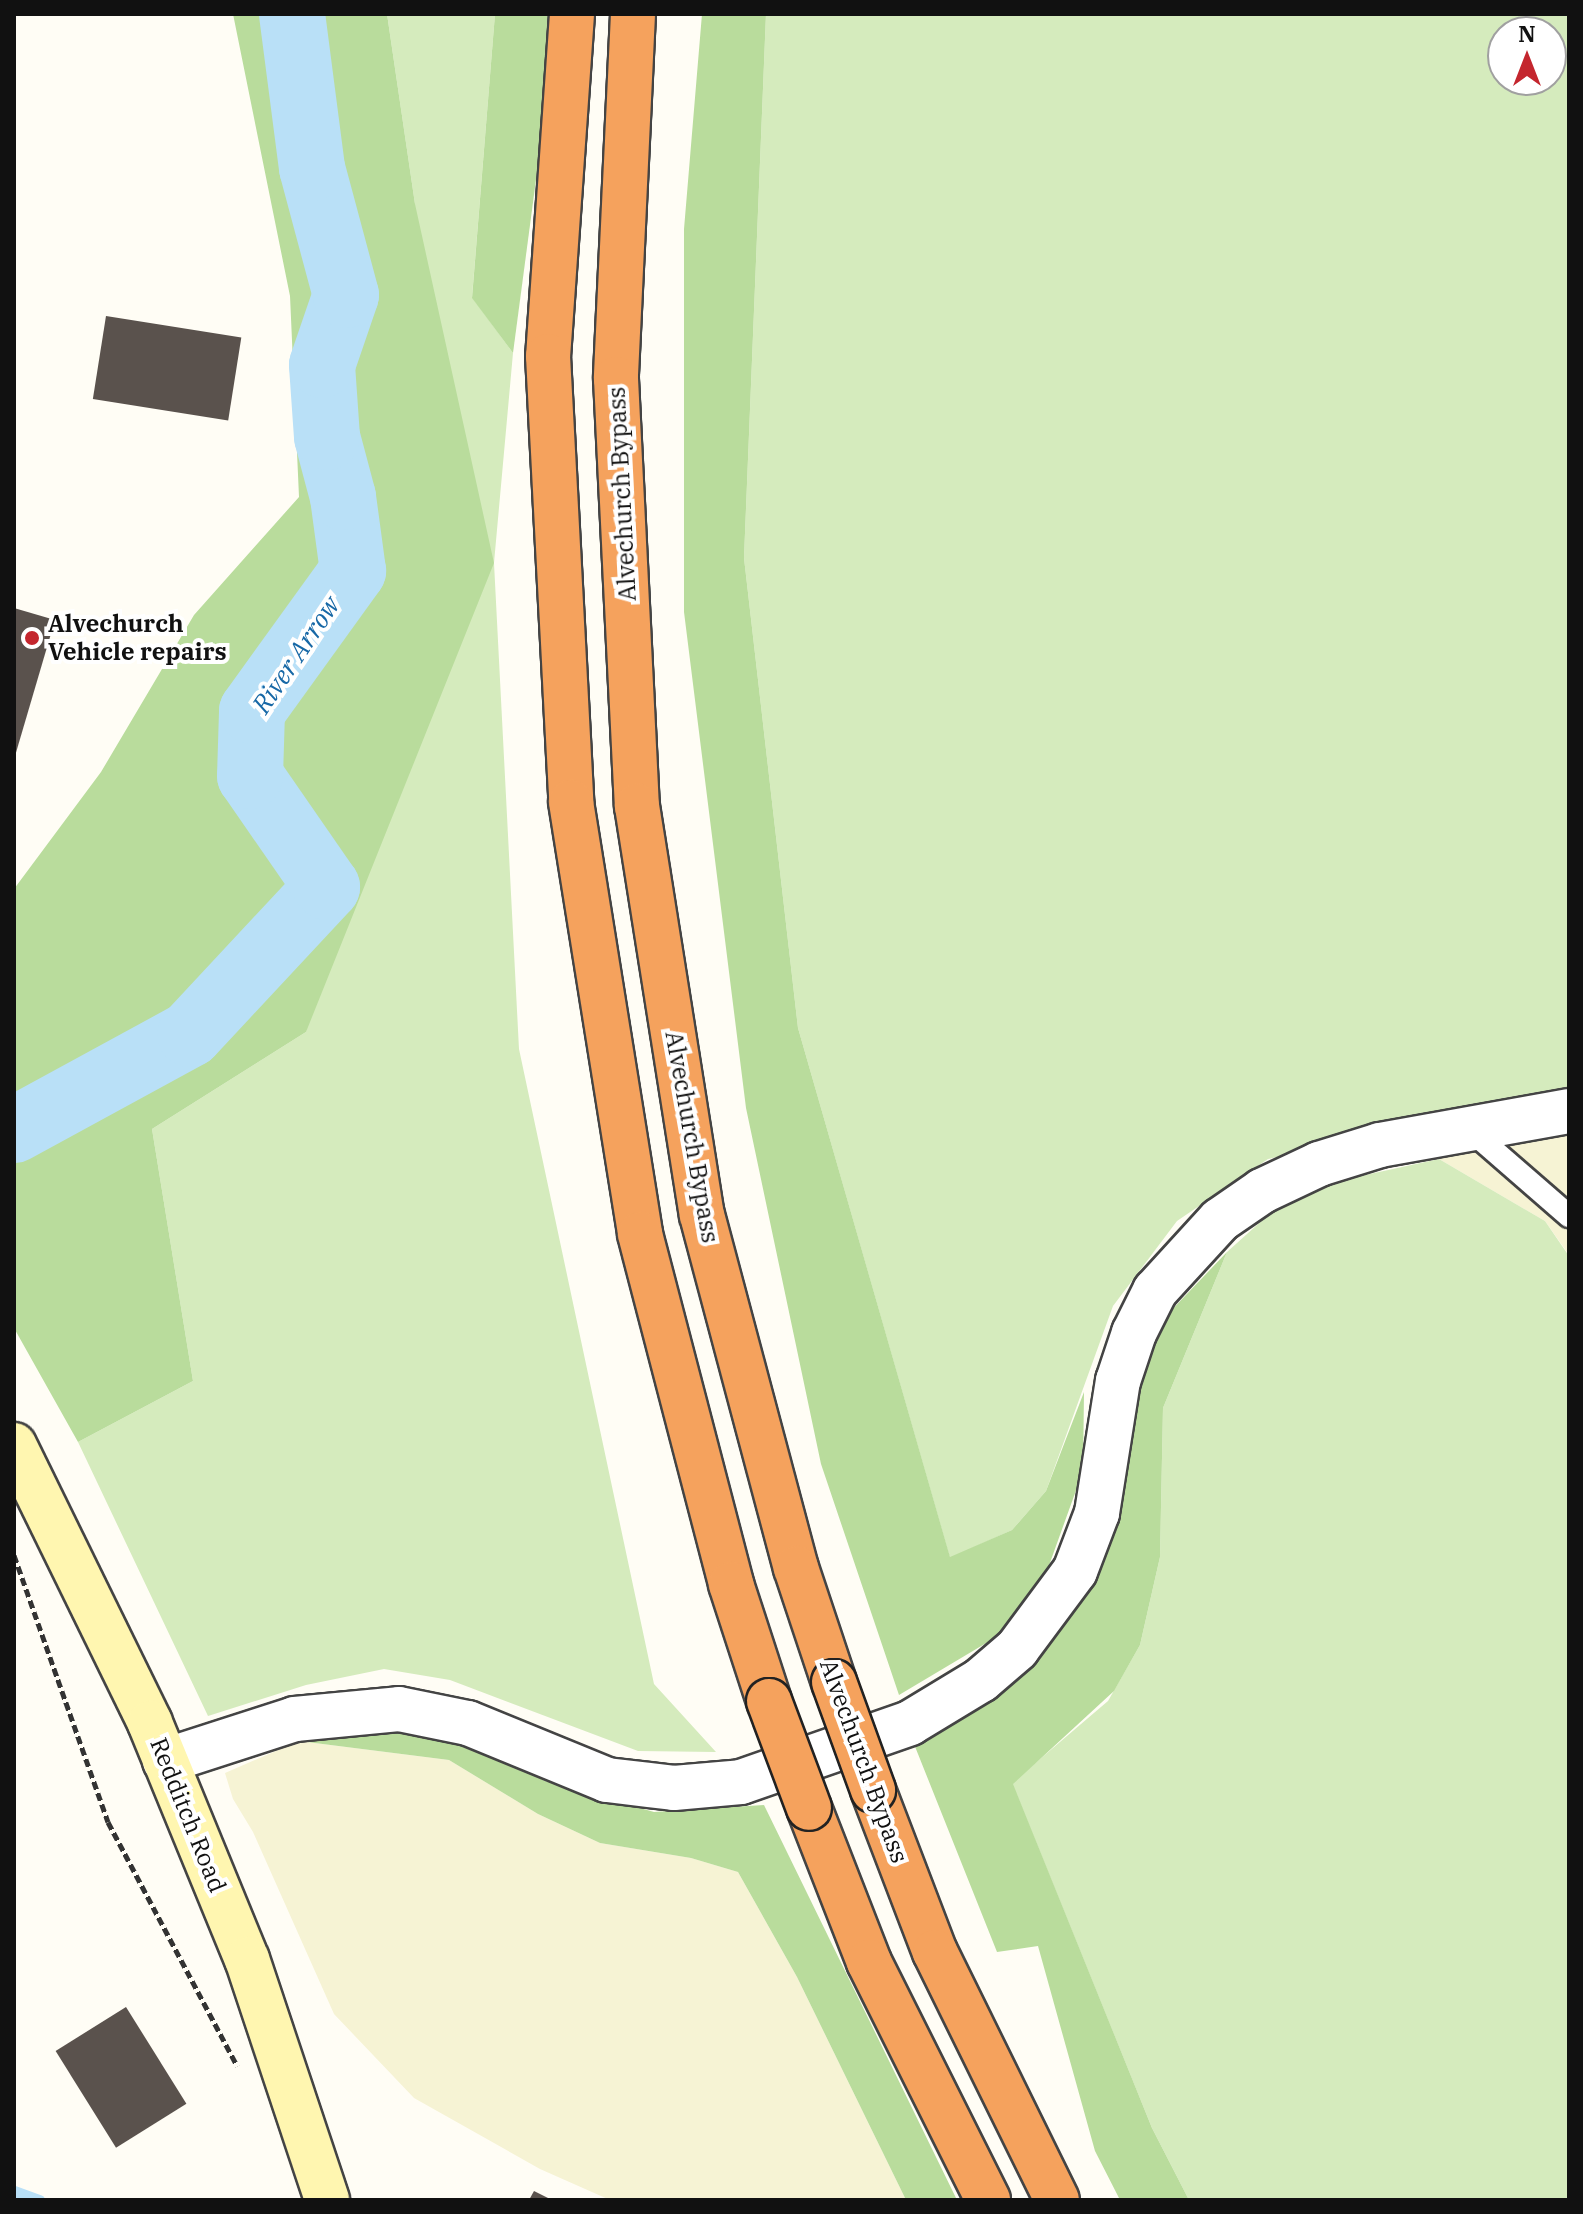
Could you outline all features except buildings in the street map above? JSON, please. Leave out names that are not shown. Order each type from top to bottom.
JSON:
[{"type":"highway","points":[[572,14],[548,356],[571,802],[640,1234],[731,1584],[769,1701],[869,1962],[988,2200]]},
{"type":"highway","name":"Alvechurch Bypass","points":[[633,14],[616,379],[637,806],[702,1215],[796,1568],[834,1682],[935,1952],[1057,2200]]},
{"type":"main road","name":"Redditch Road","points":[[14,1445],[165,1761],[247,1959],[327,2200]]},
{"type":"street","points":[[165,1761],[268,1725],[328,1713],[399,1709],[468,1723],[607,1780],[674,1788],[741,1782],[910,1723],[981,1680],[1017,1649],[1075,1571],[1097,1513],[1118,1381],[1134,1333],[1155,1291],[1220,1220],[1262,1191],[1319,1164],[1380,1145],[1569,1111]]},
{"type":"lane","points":[[1469,1129],[1569,1216]]},
{"type":"path","points":[[14,1555],[108,1822],[244,2078]]},
{"type":"shaded area","points":[[1569,1094],[1569,1255],[1545,1221],[1439,1159],[1432,1123]]},
{"type":"shaded area","points":[[299,1741],[449,1760],[538,1814],[600,1843],[691,1858],[738,1872],[797,1977],[906,2200],[610,2200],[540,2169],[414,2098],[334,2014],[253,1832],[233,1799],[225,1773]]},
{"type":"green space","points":[[233,14],[387,14],[415,204],[494,563],[306,1032],[152,1129],[193,1381],[78,1442],[14,1328],[14,889],[101,772],[194,615],[299,497],[290,296]]},
{"type":"green space","points":[[387,14],[495,14],[472,297],[513,353],[494,563],[519,1049],[654,1684],[716,1752],[638,1751],[450,1680],[384,1669],[306,1685],[208,1716],[78,1442],[193,1381],[152,1129],[306,1032],[415,204]]},
{"type":"green space","points":[[495,14],[558,14],[513,353],[472,298]]},
{"type":"green space","points":[[702,14],[766,14],[744,558],[798,1028],[950,1557],[1012,1530],[1046,1491],[1084,1392],[1083,1471],[1047,1571],[998,1636],[899,1695],[821,1464],[746,1108],[684,612],[684,229]]},
{"type":"green space","points":[[766,14],[1569,14],[1569,1094],[1268,1159],[1177,1221],[1113,1306],[1046,1491],[1012,1530],[950,1558],[798,1028],[744,558]]},
{"type":"green space","points":[[1439,1159],[1545,1221],[1569,1256],[1569,2200],[1189,2200],[1152,2128],[1012,1783],[1108,1701],[1140,1645],[1160,1557],[1163,1408],[1227,1252],[1296,1190]]},
{"type":"green space","points":[[1227,1252],[1163,1408],[1160,1557],[1140,1645],[1114,1691],[1013,1784],[1152,2128],[1189,2200],[1120,2200],[1095,2151],[1038,1946],[997,1952],[912,1739],[1045,1639],[1164,1318]]},
{"type":"green space","points":[[400,1727],[461,1737],[545,1781],[654,1812],[764,1805],[957,2200],[906,2200],[797,1977],[738,1872],[691,1858],[600,1843],[538,1814],[449,1760],[299,1741]]},
{"type":"waterway","name":"River Arrow","points":[[14,1130],[190,1034],[327,887],[250,776],[252,711],[353,571],[343,497],[327,437],[322,365],[346,295],[312,168],[292,14]]},
{"type":"waterway","points":[[14,2191],[39,2200]]},
{"type":"place","name":"Alvechurch Vehicle repairs","points":[[32,638]]}]
